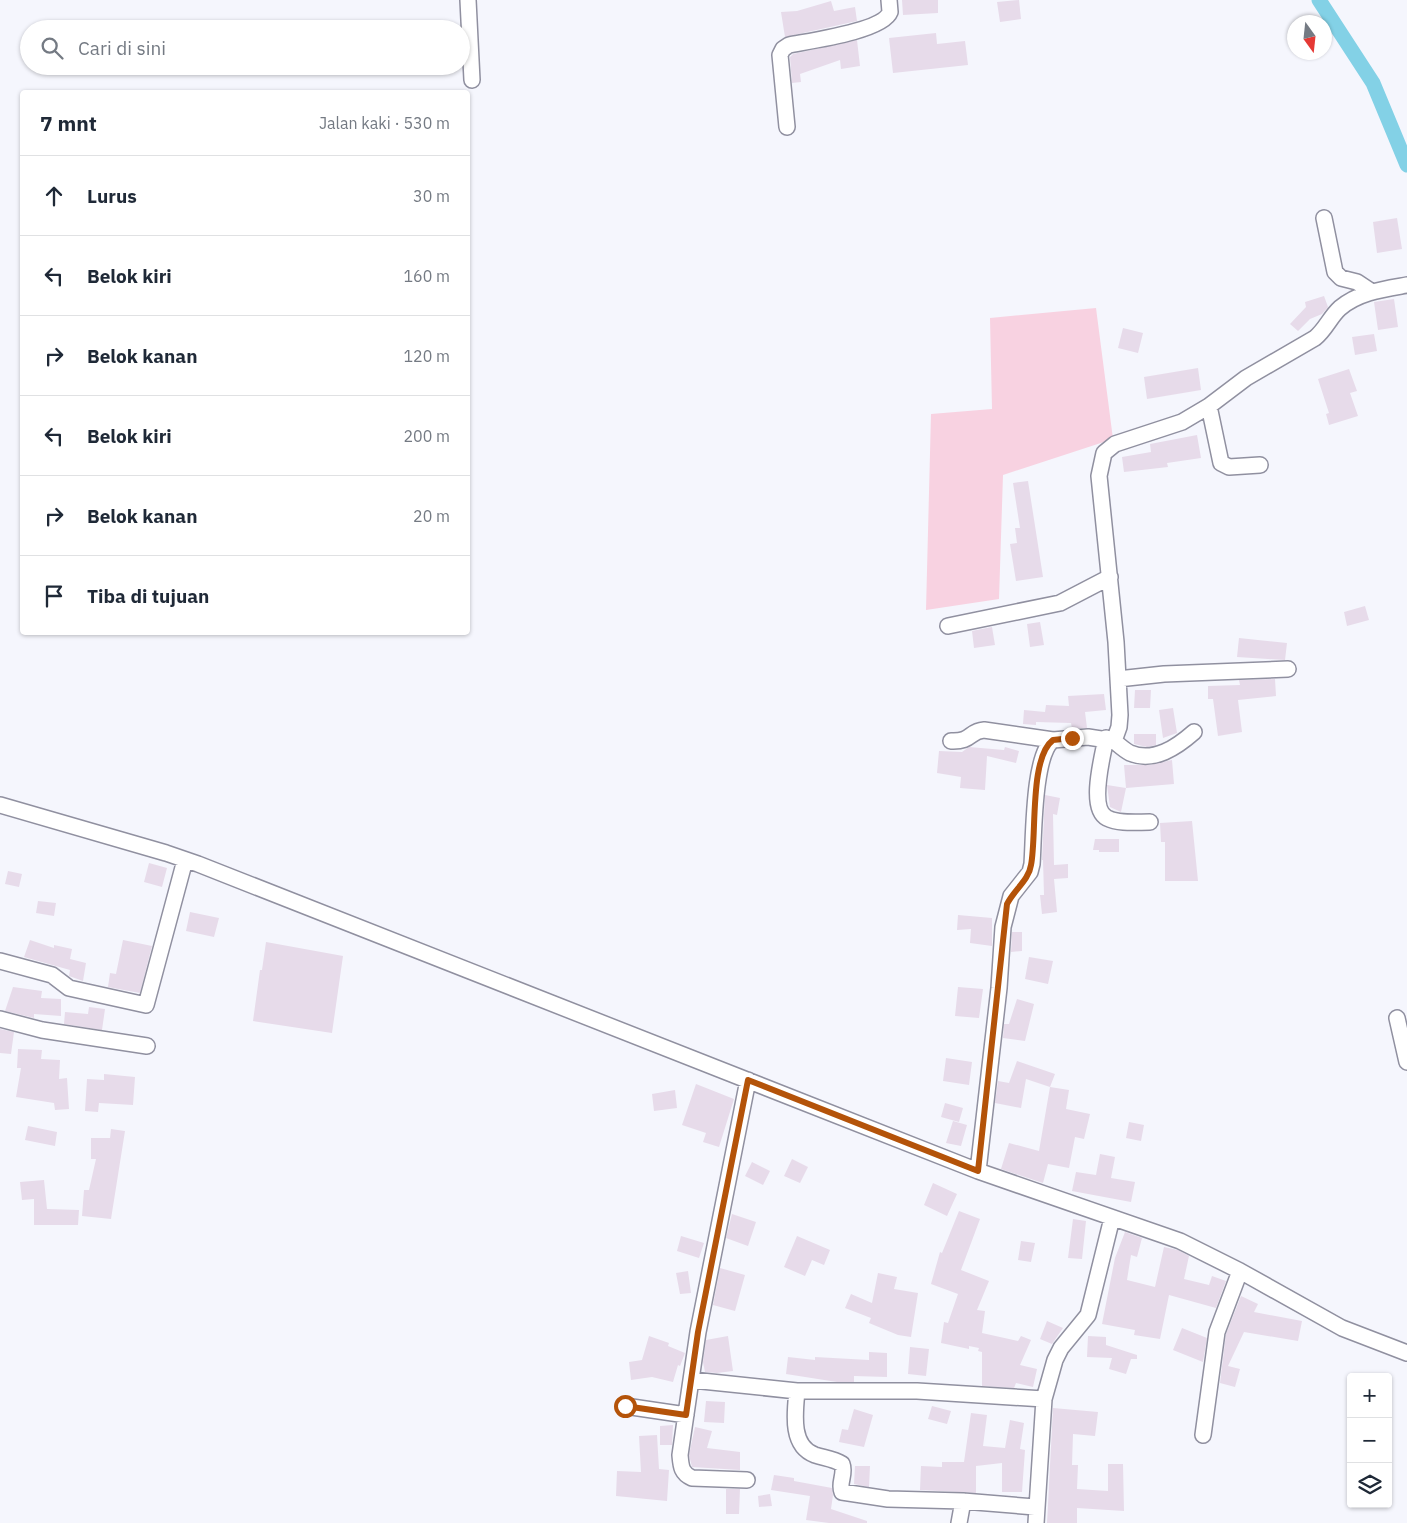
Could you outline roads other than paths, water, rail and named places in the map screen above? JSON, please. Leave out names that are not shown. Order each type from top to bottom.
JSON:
[{"type":"street","points":[[468,0],[469,20]]},
{"type":"street","points":[[787,127],[780,59],[783,49],[789,45],[855,31],[884,20],[890,12],[890,0]]},
{"type":"street","points":[[470,40],[472,80]]},
{"type":"street","points":[[1324,218],[1335,272],[1341,278],[1357,282],[1372,292]]},
{"type":"street","points":[[1150,822],[1109,819],[1101,813],[1097,795],[1110,740],[1119,727],[1118,678],[1110,577],[1099,476],[1104,454],[1115,444],[1182,422],[1209,406],[1246,378],[1315,338],[1324,331],[1340,308],[1372,292],[1407,285]]},
{"type":"street","points":[[1209,406],[1218,457],[1221,463],[1229,467],[1260,465]]},
{"type":"street","points":[[948,626],[1060,603],[1110,577]]},
{"type":"street","points":[[1118,678],[1134,679],[1164,674],[1288,669]]},
{"type":"street","points":[[951,741],[962,742],[970,739],[978,731],[984,730],[1053,740],[1110,740],[1130,753],[1156,754],[1180,745],[1194,732]]},
{"type":"street","points":[[978,1171],[999,988],[1003,927],[1011,896],[1030,872],[1039,768],[1044,750],[1053,740]]},
{"type":"street","points":[[0,805],[185,860],[978,1171],[1180,1241],[1240,1271],[1342,1328],[1407,1353]]},
{"type":"street","points":[[0,961],[52,975],[69,988],[146,1005],[185,860]]},
{"type":"street","points":[[1397,1018],[1407,1062]]},
{"type":"street","points":[[0,1019],[42,1030],[147,1046]]},
{"type":"street","points":[[747,1480],[699,1479],[686,1476],[681,1468],[680,1455],[701,1314],[748,1080]]},
{"type":"street","points":[[1036,1523],[1044,1398],[1055,1360],[1061,1348],[1088,1315],[1112,1218]]},
{"type":"street","points":[[1203,1435],[1217,1332],[1240,1271]]},
{"type":"street","points":[[692,1380],[797,1391],[917,1391],[1044,1398]]},
{"type":"street","points":[[797,1391],[795,1414],[798,1437],[809,1452],[842,1464],[844,1470],[840,1488],[842,1492],[888,1499],[963,1501],[1036,1507]]},
{"type":"street","points":[[625,1406],[686,1415]]},
{"type":"street","points":[[959,1523],[963,1501]]},
{"type":"waterway","points":[[1319,0],[1373,83],[1407,165]]}]
